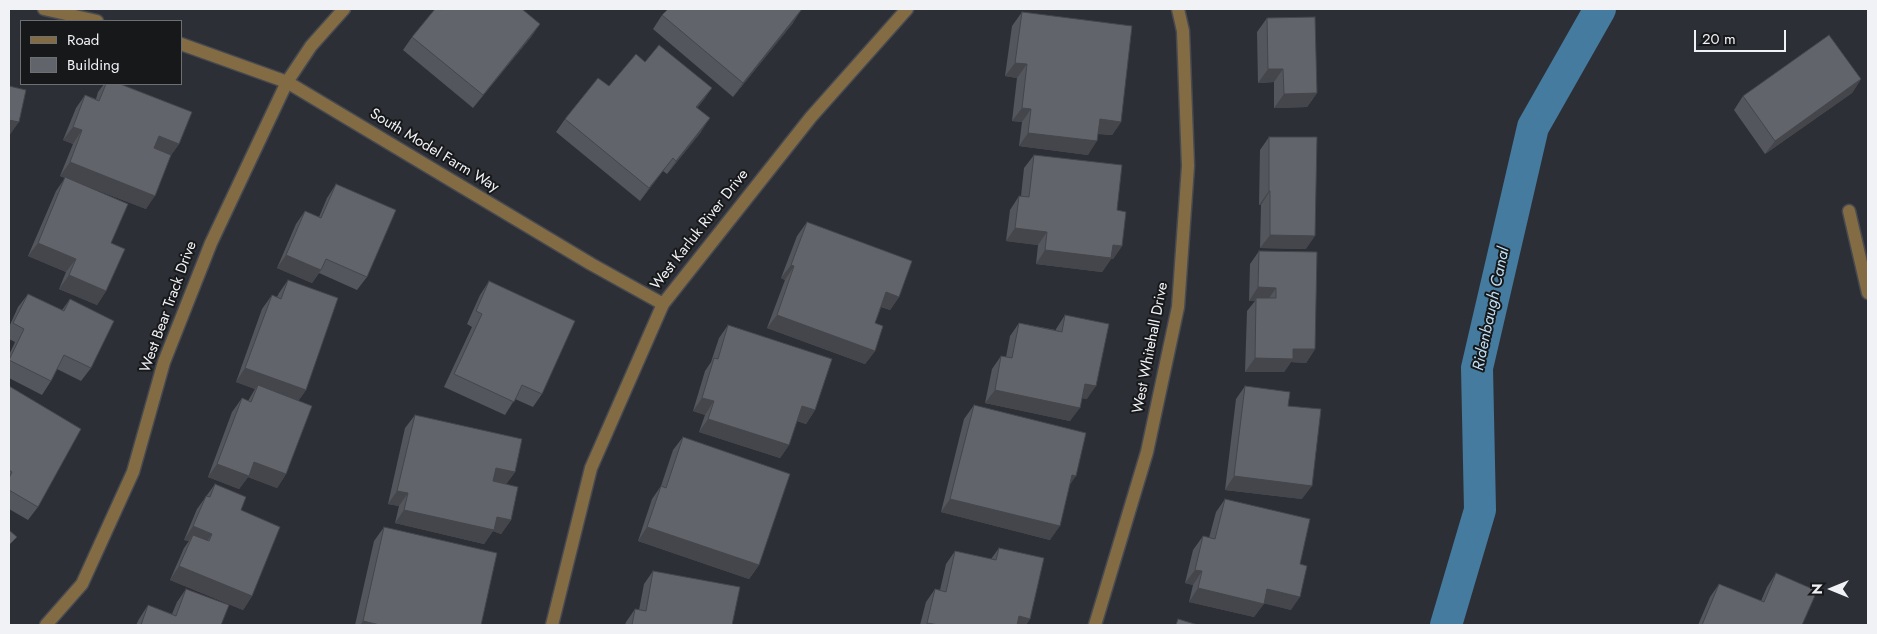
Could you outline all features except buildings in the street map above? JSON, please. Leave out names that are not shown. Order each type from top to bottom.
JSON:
[{"type":"street","points":[[44,9],[93,20]]},
{"type":"street","name":"West Bear Track Drive","points":[[46,625],[82,584],[133,472],[164,362],[211,242],[287,82],[310,46],[344,9]]},
{"type":"street","name":"West Karluk River Drive","points":[[552,625],[591,468],[663,304],[811,117],[907,9]]},
{"type":"street","name":"West Whitehall Drive","points":[[1095,625],[1147,452],[1178,307],[1188,166],[1183,31],[1178,9]]},
{"type":"street","name":"South Model Farm Way","points":[[182,44],[287,82],[582,258],[663,304]]},
{"type":"street","points":[[1849,212],[1868,293]]},
{"type":"waterway","name":"Ridenbaugh Canal","points":[[1446,625],[1480,510],[1477,368],[1533,127],[1600,9]]}]
